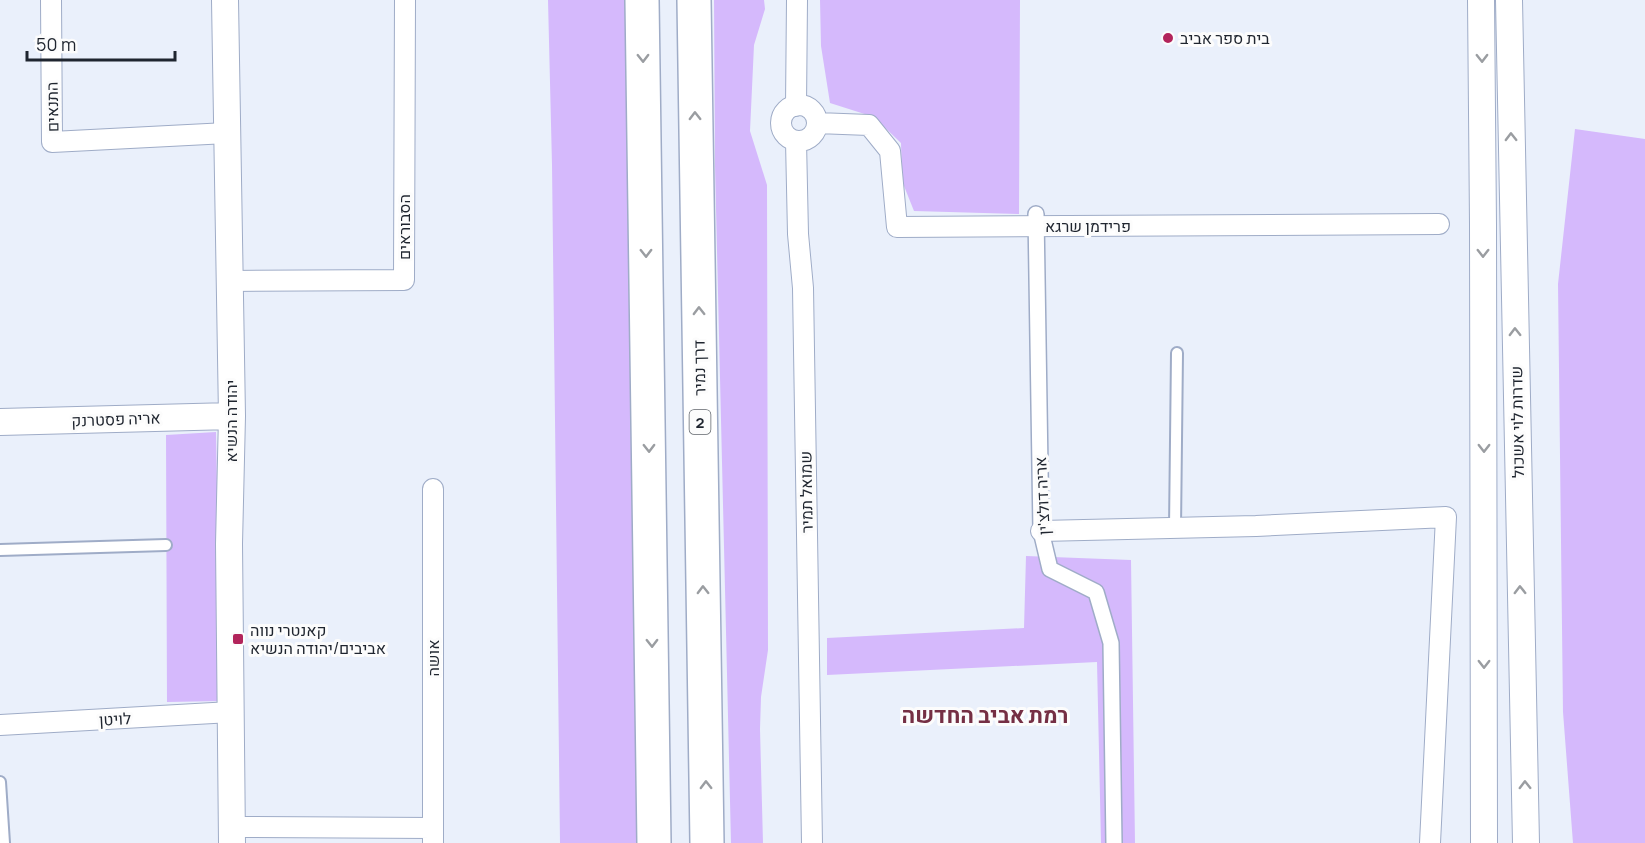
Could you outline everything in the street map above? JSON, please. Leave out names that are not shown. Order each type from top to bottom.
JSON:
[{"type":"highway","points":[[642,0],[654,843]]},
{"type":"highway","name":"דרך נמיר","points":[[694,0],[707,843]]},
{"type":"street","name":"התנאים","points":[[51,0],[52,142],[227,133]]},
{"type":"street","name":"יהודה הנשיא","points":[[225,0],[232,416],[229,544],[232,835]]},
{"type":"street","name":"הסבוראים","points":[[230,281],[404,280],[405,0]]},
{"type":"street","points":[[796,106],[797,0]]},
{"type":"street","name":"שדרות לוי אשכול","points":[[1481,0],[1484,843]]},
{"type":"street","name":"שדרות לוי אשכול","points":[[1509,0],[1526,843]]},
{"type":"street","points":[[796,106],[813,111],[817,123],[817,128],[811,137],[796,141],[786,135],[781,124],[785,112],[796,106]]},
{"type":"street","name":"פרידמן שרגא","points":[[817,123],[869,125],[890,151],[897,227],[1036,220],[1440,224]]},
{"type":"street","name":"שמואל תמיר","points":[[796,141],[798,234],[803,288],[812,843]]},
{"type":"street","name":"אריה דולצ'ין","points":[[1036,220],[1041,531],[1050,568],[1096,592],[1111,643],[1114,843]]},
{"type":"street","name":"אריה פסטרנק","points":[[0,422],[232,416]]},
{"type":"street","name":"אושה","points":[[232,835],[433,835],[433,489]]},
{"type":"street","points":[[1041,531],[1256,526],[1446,518],[1430,843]]},
{"type":"street","name":"לויטן","points":[[0,725],[231,712]]},
{"type":"lane","points":[[1175,528],[1177,352]]},
{"type":"lane","points":[[0,550],[166,545]]},
{"type":"lane","points":[[0,782],[4,843]]},
{"type":"shaded area","points":[[548,0],[628,0],[643,843],[560,843]]},
{"type":"shaded area","points":[[714,0],[764,0],[765,9],[754,45],[750,131],[767,185],[768,650],[761,697],[760,729],[763,843],[731,843],[715,166]]},
{"type":"shaded area","points":[[820,0],[1020,0],[1019,214],[914,211],[902,181],[901,143],[874,117],[830,103],[821,46]]},
{"type":"shaded area","points":[[1575,129],[1645,139],[1645,843],[1573,843],[1563,712],[1558,284]]},
{"type":"shaded area","points":[[216,432],[221,701],[167,702],[166,435]]},
{"type":"shaded area","points":[[1026,556],[1131,560],[1135,843],[1101,843],[1097,662],[827,675],[827,638],[1024,628]]},
{"type":"place","name":"בית ספר אביב","points":[[1168,38]]},
{"type":"place","name":"קאנטרי נווה אביבים/יהודה הנשיא","points":[[238,639]]},
{"type":"district","name":"רמת אביב החדשה","points":[[985,715]]}]
